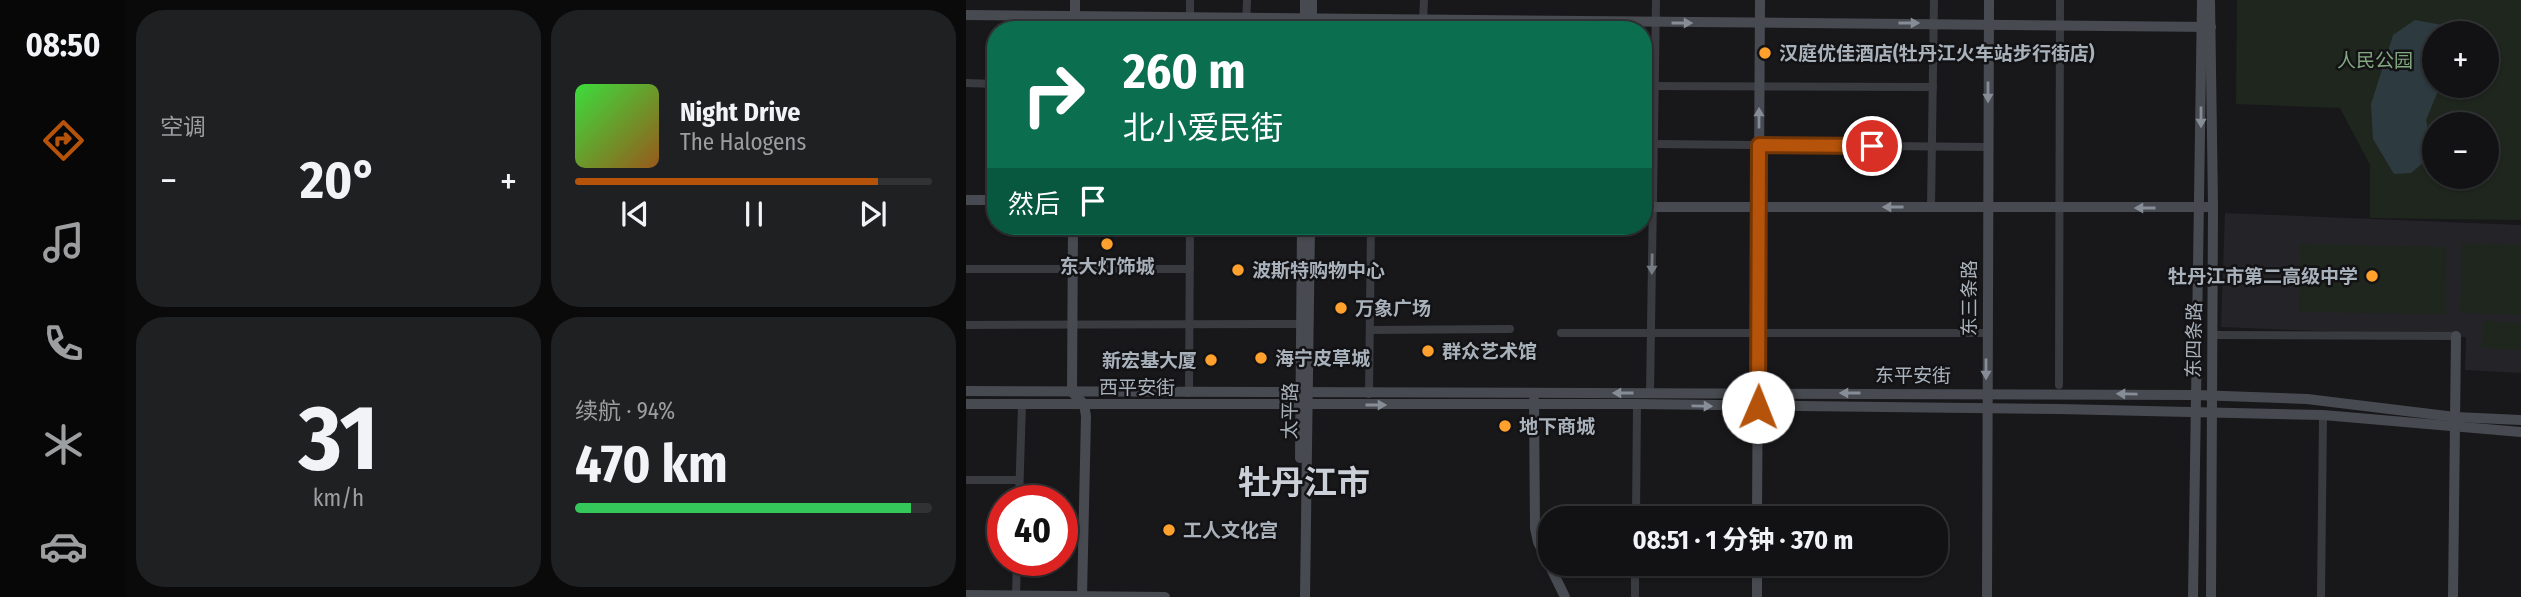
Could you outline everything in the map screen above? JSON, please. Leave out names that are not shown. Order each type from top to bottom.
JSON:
[{"type":"main road","points":[[1075,0],[1075,21]]},
{"type":"main road","points":[[1305,0],[1308,21]]},
{"type":"main road","points":[[1308,21],[1312,0]]},
{"type":"main road","points":[[1757,506],[1760,0]]},
{"type":"main road","name":"东三条路","points":[[1987,597],[1989,0]]},
{"type":"main road","points":[[2193,597],[2195,395],[2206,27],[2202,0]]},
{"type":"main road","name":"东四条路","points":[[2210,0],[2206,27],[2213,206],[2211,597]]},
{"type":"main road","points":[[966,15],[1190,17],[1223,21]]},
{"type":"main road","points":[[1652,23],[2206,27]]},
{"type":"main road","points":[[966,200],[987,200]]},
{"type":"main road","points":[[1652,206],[2213,206]]},
{"type":"main road","points":[[1073,235],[1073,392],[1084,404],[1086,416],[1082,597]]},
{"type":"main road","name":"太平路","points":[[1302,235],[1305,597]]},
{"type":"main road","name":"太平路","points":[[1299,597],[1310,235]]},
{"type":"main road","points":[[2453,597],[2456,336]]},
{"type":"main road","name":"西平安街","points":[[966,391],[1189,393],[1304,398]]},
{"type":"main road","name":"东平安街","points":[[1304,398],[1534,399],[1650,393],[2211,395],[2319,400],[2521,432]]},
{"type":"main road","name":"东平安街","points":[[1304,398],[1369,394],[1758,407],[2196,412],[2455,422],[2521,420]]},
{"type":"main road","name":"西平安街","points":[[966,404],[1304,398]]},
{"type":"main road","points":[[1534,399],[1534,512],[1538,542]]},
{"type":"main road","points":[[1555,576],[1565,597]]},
{"type":"main road","points":[[1757,576],[1757,597]]},
{"type":"main road","points":[[966,595],[1165,597]]},
{"type":"street","points":[[1190,0],[1190,21]]},
{"type":"street","points":[[1247,0],[1247,21]]},
{"type":"street","points":[[1424,0],[1428,21]]},
{"type":"street","points":[[1652,165],[1656,0]]},
{"type":"street","points":[[1931,207],[1934,0]]},
{"type":"street","points":[[2059,385],[2060,0]]},
{"type":"street","points":[[966,83],[987,84]]},
{"type":"street","points":[[1654,86],[1933,87]]},
{"type":"street","points":[[1654,144],[1988,147]]},
{"type":"street","points":[[1189,393],[1190,235]]},
{"type":"street","points":[[1369,394],[1371,235]]},
{"type":"street","points":[[1649,235],[1650,393]]},
{"type":"street","points":[[966,268],[1189,269]]},
{"type":"street","points":[[966,325],[1301,324]]},
{"type":"street","points":[[1370,330],[1510,329]]},
{"type":"street","points":[[1561,333],[1987,333]]},
{"type":"street","points":[[2212,335],[2456,336]]},
{"type":"street","points":[[1019,485],[1021,404]]},
{"type":"street","points":[[1636,506],[1637,404]]},
{"type":"street","points":[[2321,597],[2323,415]]},
{"type":"street","points":[[966,480],[1019,480]]},
{"type":"street","points":[[1016,596],[1017,576]]},
{"type":"street","points":[[1635,576],[1635,597]]},
{"type":"shaded area","points":[[2415,20],[2422,21],[2422,98],[2435,98],[2429,112],[2422,112],[2422,164],[2411,173],[2394,174],[2373,139],[2371,104],[2393,35]]},
{"type":"shaded area","name":"牡丹江市第二高级中学","points":[[2225,213],[2521,225],[2521,373],[2465,370],[2466,337],[2221,327]]},
{"type":"green space","name":"人民公园","points":[[2237,0],[2521,0],[2521,220],[2370,218],[2370,165],[2340,108],[2236,104]]},
{"type":"green space","points":[[2462,243],[2521,245],[2521,315],[2460,313]]},
{"type":"green space","points":[[2300,244],[2446,247],[2445,314],[2299,312]]},
{"type":"green space","points":[[2483,321],[2521,323],[2521,350],[2482,348]]},
{"type":"place","name":"汉庭优佳酒店(牡丹江火车站步行街店)","points":[[1765,53]]},
{"type":"place","name":"东大灯饰城","points":[[1107,244]]},
{"type":"place","name":"波斯特购物中心","points":[[1238,270]]},
{"type":"place","name":"牡丹江市第二高级中学","points":[[2372,276]]},
{"type":"place","name":"万象广场","points":[[1341,308]]},
{"type":"place","name":"群众艺术馆","points":[[1428,351]]},
{"type":"place","name":"海宁皮草城","points":[[1261,358]]},
{"type":"place","name":"新宏基大厦","points":[[1211,360]]},
{"type":"place","name":"地下商城","points":[[1505,426]]},
{"type":"place","name":"工人文化宫","points":[[1169,530]]},
{"type":"district","name":"牡丹江市","points":[[1304,483]]},
{"type":"route","points":[[1758,407],[1759,145],[1872,146]]}]
